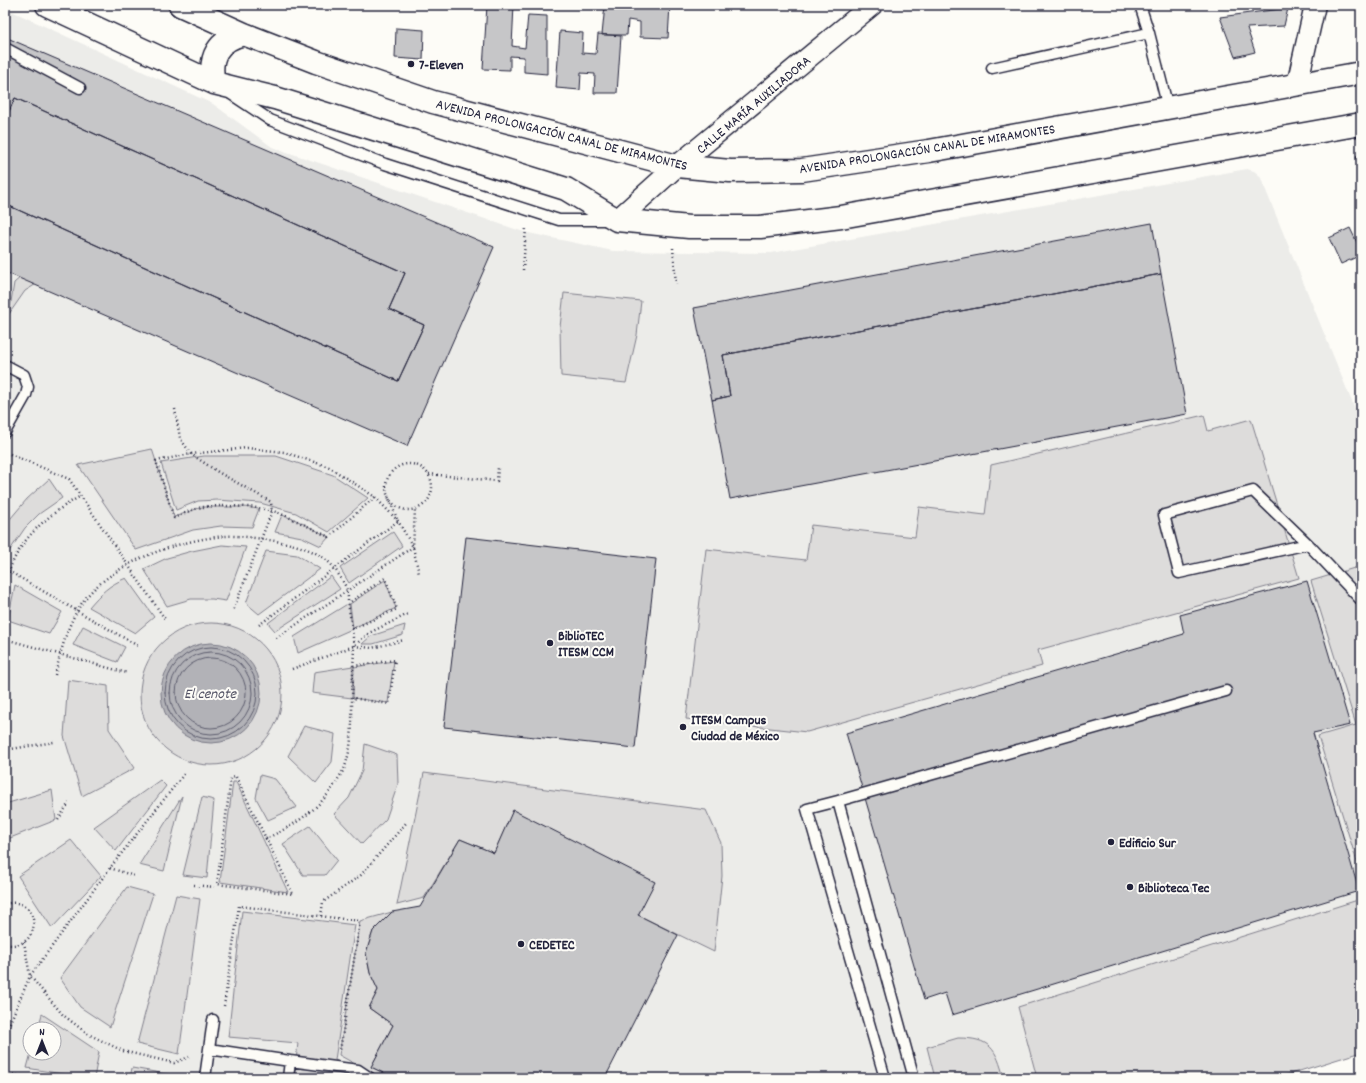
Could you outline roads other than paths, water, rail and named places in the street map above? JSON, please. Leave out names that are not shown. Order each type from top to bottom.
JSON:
[{"type":"street","points":[[47,5],[214,83],[275,98],[566,189],[617,220],[689,227],[760,227],[841,217],[1361,124]]},
{"type":"street","name":"AVENIDA PROLONGACIÓN CANAL DE MIRAMONTES","points":[[180,5],[208,19],[316,62],[433,102],[677,166],[730,171],[802,170],[929,151],[1361,73]]},
{"type":"street","name":"CALLE MARÍA AUXILIADORA","points":[[617,220],[677,166],[872,5]]},
{"type":"street","points":[[1297,85],[1315,5]]},
{"type":"street","points":[[188,71],[203,64],[209,58],[215,42],[215,34],[208,19]]},
{"type":"street","points":[[214,83],[211,72],[212,61],[216,51],[233,36],[244,34]]},
{"type":"lane","points":[[1140,5],[1168,108]]},
{"type":"lane","points":[[992,68],[1149,34]]},
{"type":"lane","points":[[5,48],[80,88]]},
{"type":"lane","points":[[214,83],[270,120],[385,164],[559,220],[617,220]]},
{"type":"lane","points":[[5,365],[24,375],[28,387],[26,395],[5,432]]},
{"type":"lane","points":[[1308,544],[1180,573],[1164,516],[1253,492],[1308,544],[1361,600]]},
{"type":"lane","points":[[885,1078],[807,809],[1226,691]]},
{"type":"lane","points":[[838,801],[914,1078]]},
{"type":"lane","points":[[205,1078],[213,1020]]},
{"type":"lane","points":[[210,1049],[358,1070],[370,1078]]},
{"type":"lane","points":[[288,1078],[290,1061]]},
{"type":"water","name":"El cenote","points":[[211,643],[230,647],[246,658],[257,674],[261,693],[257,712],[246,728],[230,739],[211,743],[192,739],[176,728],[165,712],[161,693],[165,674],[176,658],[192,647]]},
{"type":"place","name":"7-Eleven","points":[[411,64]]},
{"type":"place","name":"BiblioTEC ITESM CCM","points":[[550,643]]},
{"type":"place","name":"ITESM Campus Ciudad de México","points":[[683,727]]},
{"type":"place","name":"Edificio Sur","points":[[1111,842]]},
{"type":"place","name":"Biblioteca Tec","points":[[1130,887]]},
{"type":"place","name":"CEDETEC","points":[[521,944]]}]
